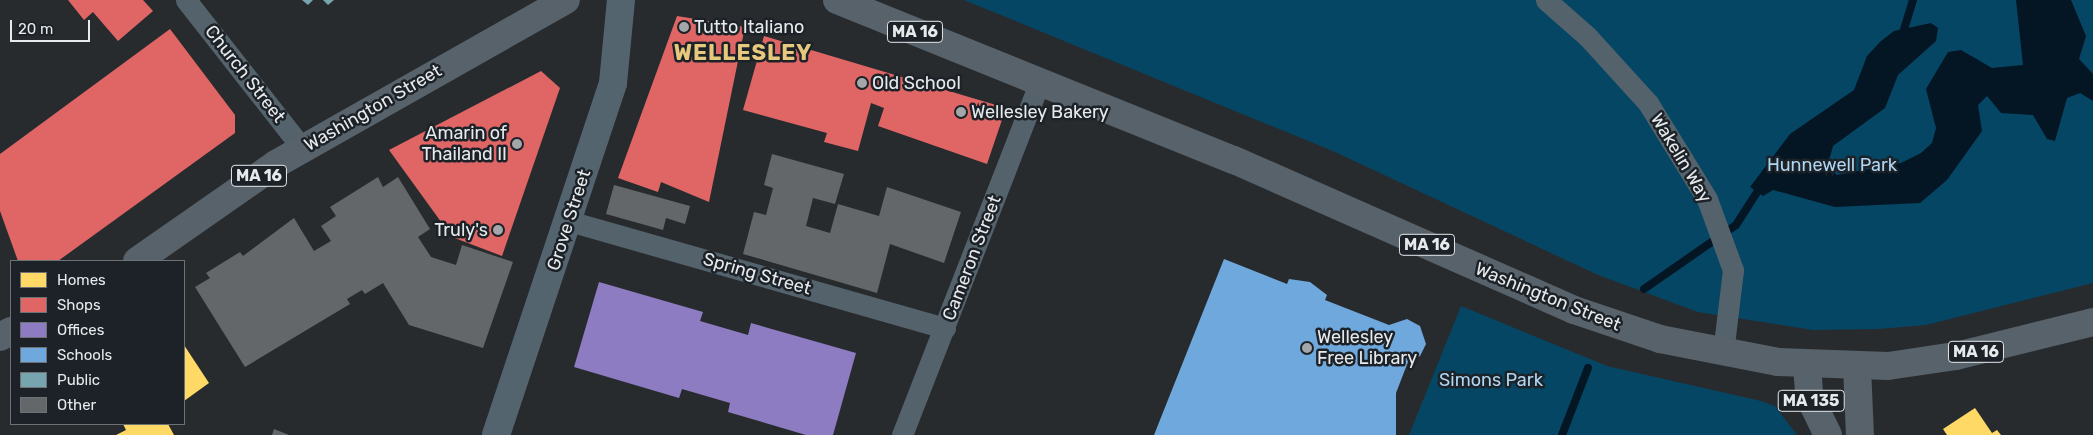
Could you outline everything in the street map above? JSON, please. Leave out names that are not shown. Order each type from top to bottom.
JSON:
[{"type":"main road","name":"Washington Street","points":[[138,260],[302,148],[566,0]]},
{"type":"main road","name":"Washington Street","points":[[837,0],[1234,160],[1574,310],[1640,334],[1723,353],[1807,364],[1858,367],[1932,361],[2093,322]]},
{"type":"main road","name":"MA 135","points":[[1807,364],[1809,396],[1828,435]]},
{"type":"main road","name":"MA 135","points":[[1858,367],[1860,435]]},
{"type":"street","name":"Church Street","points":[[186,0],[302,148]]},
{"type":"street","name":"Grove Street","points":[[496,435],[569,221],[616,70],[621,0]]},
{"type":"street","name":"Wakelin Way","points":[[1546,0],[1592,41],[1648,103],[1685,160],[1717,221],[1728,246],[1734,278],[1723,353]]},
{"type":"street","name":"Cameron Street","points":[[902,435],[1040,81]]},
{"type":"street","name":"Spring Street","points":[[569,221],[945,328]]},
{"type":"green space","name":"Hunnewell Park","points":[[964,0],[2093,0],[2093,283],[1926,325],[1878,329],[1813,330],[1698,312],[1598,275],[1335,152]]},
{"type":"green space","name":"Simons Park","points":[[1461,306],[1607,366],[1761,401],[1775,406],[1797,435],[1409,435]]},
{"type":"shaded area","points":[[2016,0],[2071,0],[2086,36],[2079,59],[2093,74],[2093,101],[2080,93],[2067,98],[2055,141],[2047,139],[2033,115],[2001,113],[1987,96],[1978,105],[1982,131],[1947,180],[1920,203],[1835,207],[1773,190],[1763,196],[1750,187],[1790,134],[1854,90],[1867,56],[1881,41],[1894,31],[1931,23],[1938,28],[1936,41],[1898,75],[1885,108],[1833,146],[1827,168],[1837,175],[1901,163],[1921,153],[1932,143],[1936,128],[1926,89],[1948,52],[1961,50],[1992,68],[2023,65]]},
{"type":"building: Homes","points":[[185,347],[209,383],[185,400]]},
{"type":"building: Homes","points":[[1975,408],[1992,433],[1997,430],[2001,435],[1947,435],[1943,429]]},
{"type":"building: Homes","points":[[124,425],[169,425],[174,435],[116,435],[126,430]]},
{"type":"building: Shops","points":[[68,0],[143,0],[153,11],[118,41],[93,12],[84,20]]},
{"type":"building: Shops","points":[[677,16],[745,27],[709,202],[661,182],[658,192],[618,178]]},
{"type":"building: Shops","points":[[170,29],[235,115],[235,133],[59,260],[18,260],[0,211],[0,154]]},
{"type":"building: Shops","points":[[764,36],[1006,108],[987,164],[878,126],[884,108],[871,103],[858,151],[824,142],[827,133],[743,110]]},
{"type":"building: Shops","points":[[541,71],[560,88],[502,256],[452,237],[389,150]]},
{"type":"building: Offices","points":[[599,282],[703,312],[700,321],[748,335],[751,323],[856,353],[833,435],[806,435],[728,412],[730,403],[682,389],[679,398],[574,367]]},
{"type":"building: Schools","name":"Wellesley Free Library","points":[[1224,259],[1287,284],[1289,279],[1310,282],[1327,295],[1325,300],[1389,325],[1407,319],[1420,326],[1426,344],[1420,356],[1408,362],[1396,393],[1396,435],[1154,435]]},
{"type":"building: Public","points":[[302,0],[313,0],[308,5]]},
{"type":"building: Public","points":[[323,0],[334,0],[328,5]]},
{"type":"building: Other","points":[[772,154],[844,174],[835,204],[813,198],[806,226],[830,233],[838,204],[879,216],[887,187],[961,212],[944,263],[890,244],[877,293],[743,254],[754,212],[766,215],[773,188],[764,185]]},
{"type":"building: Other","points":[[378,177],[383,187],[398,177],[430,229],[418,237],[431,257],[456,265],[462,245],[513,262],[483,348],[409,325],[383,283],[365,294],[362,290],[347,299],[350,304],[245,367],[195,287],[210,278],[206,273],[240,252],[243,256],[294,218],[314,251],[331,241],[321,226],[336,216],[330,207]]},
{"type":"building: Other","points":[[614,185],[690,206],[685,224],[666,218],[663,230],[606,214]]},
{"type":"building: Other","points":[[274,429],[289,435],[272,435]]},
{"type":"waterway","points":[[1902,36],[1913,0]]},
{"type":"waterway","points":[[1644,289],[1736,225],[1763,183]]},
{"type":"waterway","points":[[1562,435],[1588,368]]},
{"type":"place","name":"Tutto Italiano","points":[[684,27]]},
{"type":"place","name":"Old School","points":[[862,83]]},
{"type":"place","name":"Wellesley Bakery","points":[[961,112]]},
{"type":"place","name":"Amarin of Thailand II","points":[[517,144]]},
{"type":"place","name":"Truly's","points":[[498,230]]},
{"type":"place","name":"Wellesley Free Library","points":[[1307,348]]},
{"type":"district","name":"WELLESLEY","points":[[743,53]]}]
